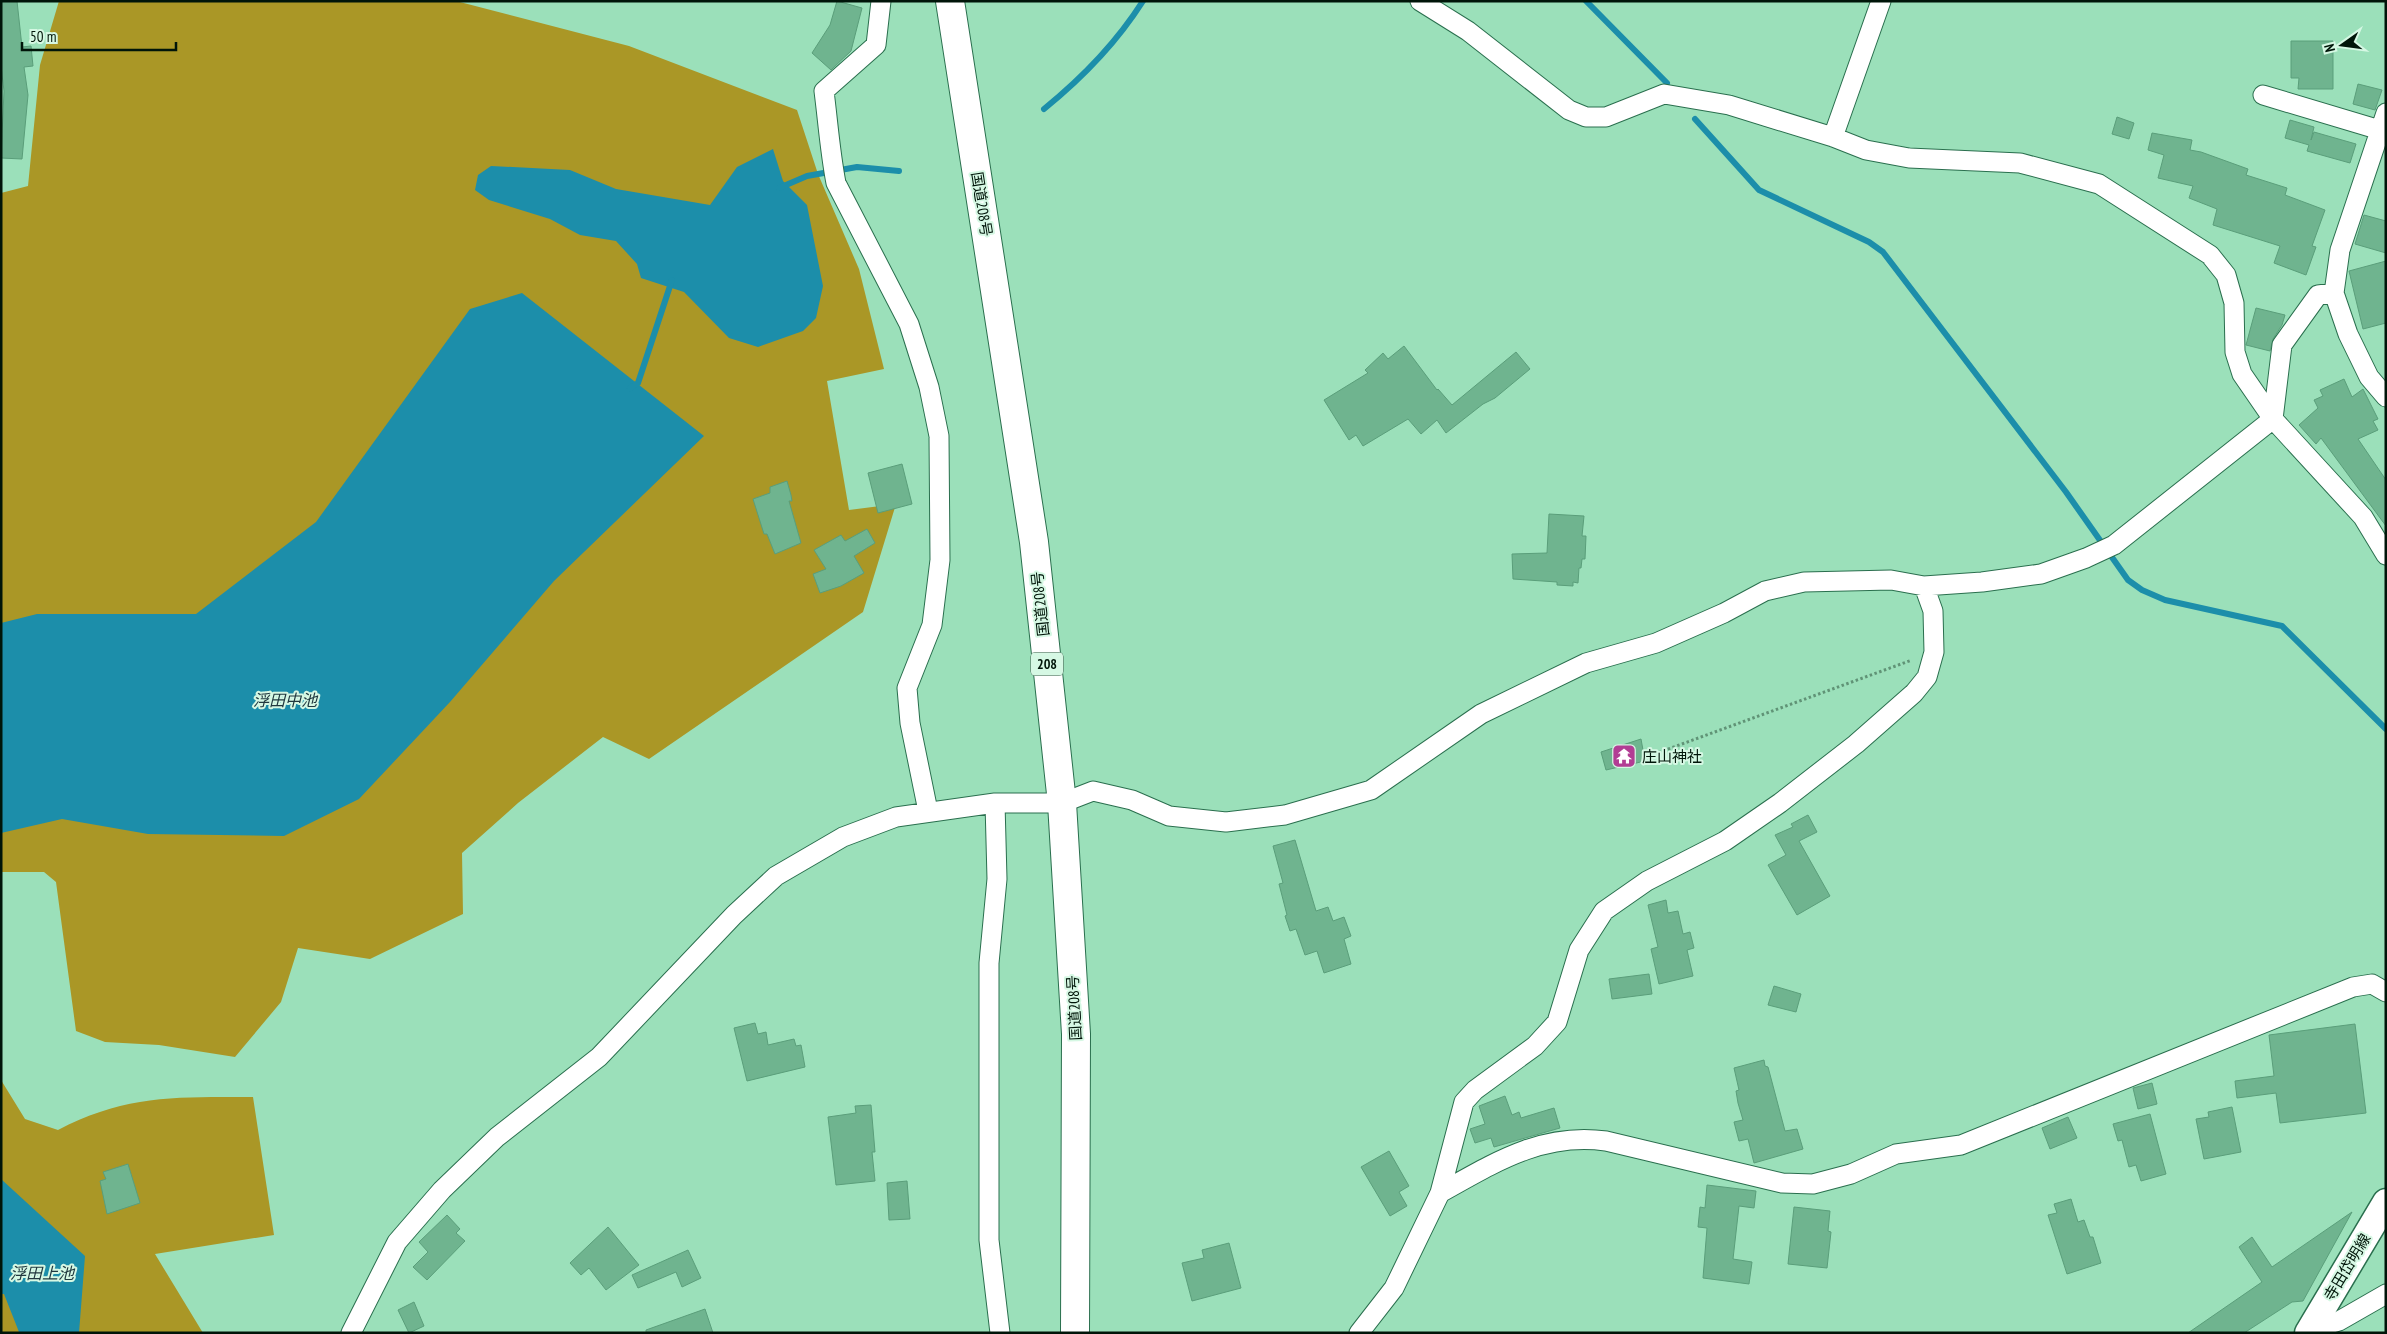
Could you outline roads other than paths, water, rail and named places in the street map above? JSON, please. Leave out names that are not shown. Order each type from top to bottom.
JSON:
[{"type":"highway","name":"国道208号","points":[[950,1],[1032,532],[1062,803],[1076,1034],[1075,1333]]},
{"type":"main road","name":"寺田岱明線","points":[[2309,1331],[2386,1202]]},
{"type":"street","points":[[881,1],[876,45],[824,91],[831,158],[836,183],[909,324],[929,387],[939,436],[940,560],[932,624],[907,688],[910,723],[928,811]]},
{"type":"street","points":[[1420,1],[1468,31],[1569,110],[1586,117],[1606,117],[1664,94],[1730,105],[1833,137],[1866,150],[1909,158],[2020,163],[2098,184],[2210,255],[2226,275],[2234,303],[2235,352],[2242,374],[2272,419],[2363,517],[2386,555]]},
{"type":"street","points":[[1833,137],[1881,1]]},
{"type":"street","points":[[2263,95],[2383,121],[2340,250],[2334,294],[2348,334],[2369,377],[2386,397]]},
{"type":"street","points":[[351,1333],[397,1242],[442,1190],[497,1137],[599,1058],[734,915],[776,876],[843,836],[896,817],[928,811],[995,803],[1062,803],[1093,792],[1132,800],[1169,816],[1226,822],[1285,815],[1371,790],[1481,714],[1586,663],[1656,643],[1724,613],[1765,591],[1804,582],[1891,580],[1924,586],[2041,574],[2094,555],[2114,545],[2272,419],[2282,345],[2318,296],[2334,294]]},
{"type":"street","points":[[1359,1333],[1394,1288],[1440,1193],[1464,1102],[1475,1090],[1535,1046],[1557,1022],[1579,950],[1604,912],[1646,881],[1725,841],[1780,803],[1856,744],[1914,693],[1927,677],[1934,652],[1933,611],[1924,586]]},
{"type":"street","points":[[995,803],[998,840],[997,880],[989,963],[989,1240],[1000,1333]]},
{"type":"street","points":[[1440,1193],[1506,1157],[1546,1142],[1583,1138],[1606,1141],[1782,1183],[1813,1184],[1851,1174],[1896,1154],[1961,1146],[2353,987],[2372,984],[2386,992]]},
{"type":"street","points":[[2309,1331],[2339,1321],[2386,1294]]},
{"type":"water","points":[[773,149],[783,181],[807,205],[823,286],[816,318],[803,331],[758,347],[729,338],[684,292],[641,278],[637,264],[616,241],[580,235],[550,219],[489,200],[475,190],[478,175],[491,166],[570,170],[616,189],[710,205],[737,167]]},
{"type":"water","name":"浮田中池","points":[[522,293],[704,436],[554,581],[450,702],[359,799],[284,836],[148,834],[62,819],[1,833],[1,623],[37,614],[196,614],[316,522],[470,309]]},
{"type":"water","name":"浮田上池","points":[[1,1179],[85,1256],[79,1333],[19,1332],[4,1294],[1,1294]]},
{"type":"waterway","points":[[1044,109],[1098,59],[1122,31],[1143,1]]},
{"type":"waterway","points":[[1586,1],[1667,83]]},
{"type":"waterway","points":[[1695,119],[1759,190],[1869,242],[1883,252],[2066,492],[2128,580],[2142,590],[2165,600],[2282,626],[2386,729]]},
{"type":"waterway","points":[[779,188],[807,176],[857,167],[899,171]]},
{"type":"waterway","points":[[630,388],[638,383],[672,280]]},
{"type":"place","name":"庄山神社","points":[[1624,756]]}]
